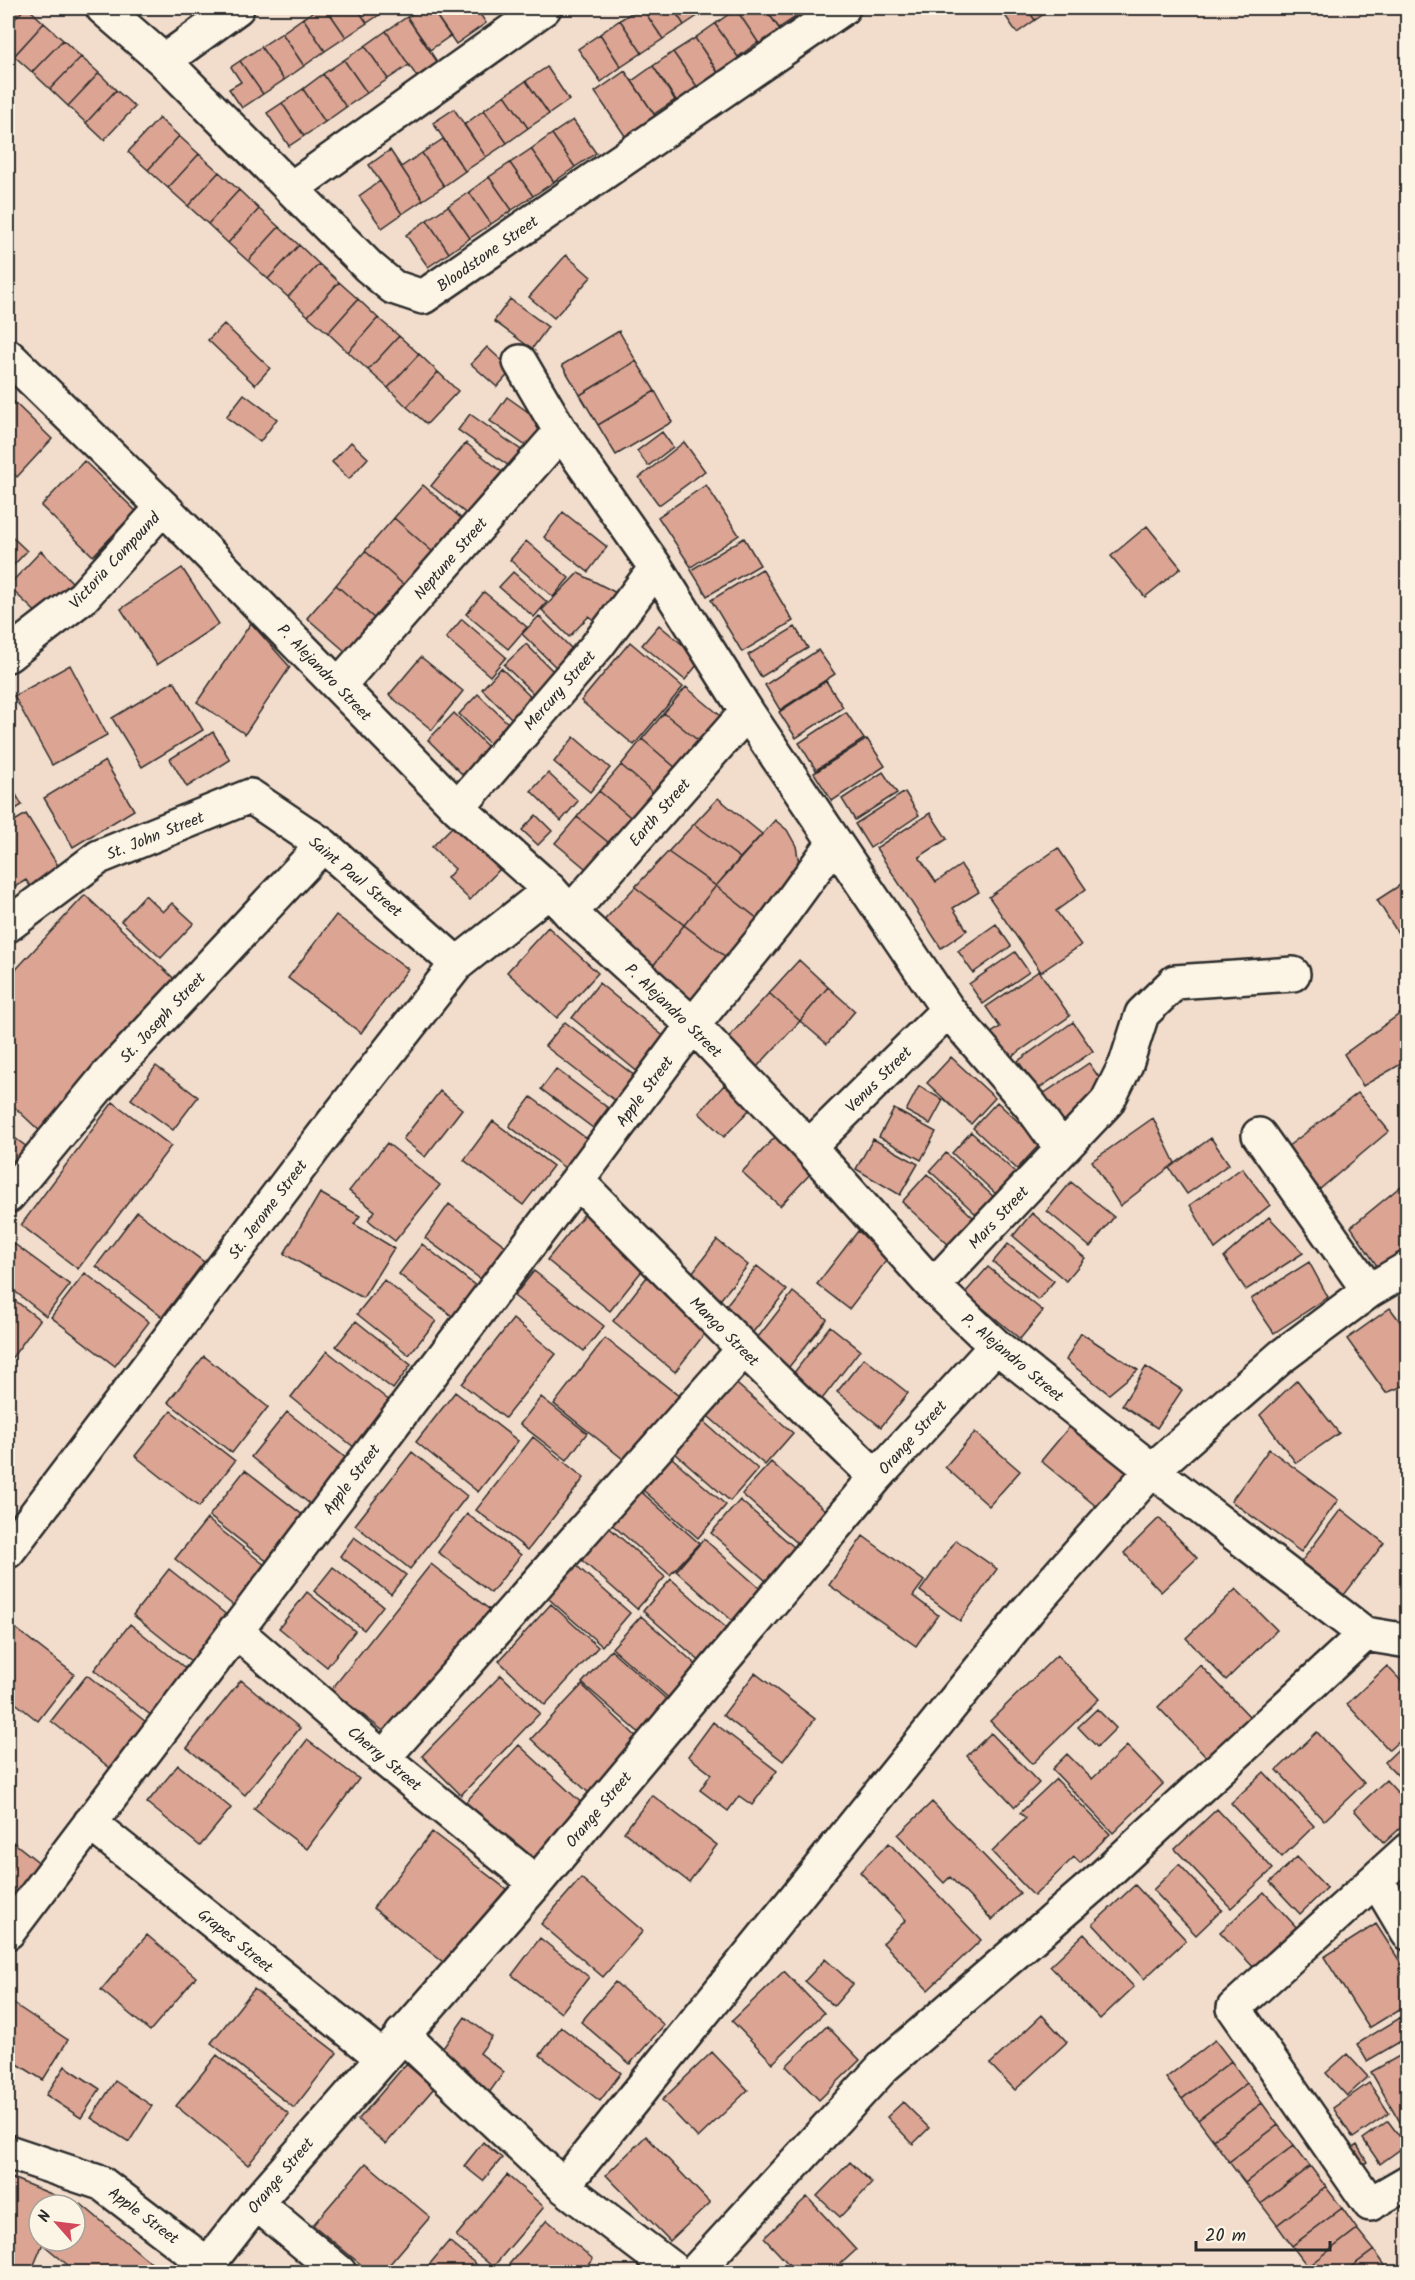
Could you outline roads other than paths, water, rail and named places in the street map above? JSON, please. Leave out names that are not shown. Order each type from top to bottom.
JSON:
[{"type":"street","name":"Bloodstone Street","points":[[103,8],[164,61],[369,267],[393,287],[423,297],[843,8]]},
{"type":"street","points":[[164,61],[237,8]]},
{"type":"street","points":[[292,188],[544,8]]},
{"type":"street","name":"P. Alejandro Street","points":[[8,356],[163,507],[458,808],[693,1025],[810,1147],[933,1286],[996,1346],[1365,1634]]},
{"type":"street","points":[[520,362],[561,432],[656,568],[747,712],[948,1010],[1031,1106],[1062,1149]]},
{"type":"street","name":"Neptune Street","points":[[339,685],[561,432]]},
{"type":"street","name":"Victoria Compound","points":[[8,655],[83,597],[163,507]]},
{"type":"street","name":"Mercury Street","points":[[458,808],[597,646],[656,568]]},
{"type":"street","name":"Earth Street","points":[[560,901],[747,712]]},
{"type":"street","name":"Saint Paul Street","points":[[250,796],[323,845],[457,964]]},
{"type":"street","name":"St. John Street","points":[[8,925],[99,857],[250,796]]},
{"type":"street","name":"Apple Street","points":[[8,1932],[578,1181],[693,1025],[775,924],[834,843]]},
{"type":"street","name":"St. Joseph Street","points":[[8,1196],[107,1076],[323,845]]},
{"type":"street","name":"St. Jerome Street","points":[[8,1551],[323,1136],[457,964],[560,901]]},
{"type":"street","name":"Mars Street","points":[[933,1286],[1107,1102],[1126,1064],[1142,1014],[1174,982],[1293,974]]},
{"type":"street","name":"Venus Street","points":[[810,1147],[948,1010]]},
{"type":"street","points":[[1259,1135],[1369,1291]]},
{"type":"street","name":"Mango Street","points":[[578,1181],[744,1349],[876,1477]]},
{"type":"street","points":[[563,2186],[1028,1610],[1152,1470],[1282,1356],[1369,1291],[1407,1268]]},
{"type":"street","name":"Orange Street","points":[[205,2268],[256,2203],[536,1883],[876,1477],[996,1346]]},
{"type":"street","points":[[383,1758],[744,1349]]},
{"type":"street","name":"Cherry Street","points":[[235,1630],[383,1758],[536,1883]]},
{"type":"street","points":[[695,2272],[884,2066],[1097,1882],[1365,1634],[1407,1641]]},
{"type":"street","name":"Grapes Street","points":[[90,1823],[392,2045],[563,2186],[676,2272]]},
{"type":"street","points":[[1407,1850],[1233,2008],[1370,2204],[1407,2182]]},
{"type":"street","points":[[1376,1879],[1407,1933]]},
{"type":"street","name":"Apple Street","points":[[8,2152],[101,2183],[205,2268]]},
{"type":"street","points":[[256,2203],[339,2272]]}]
